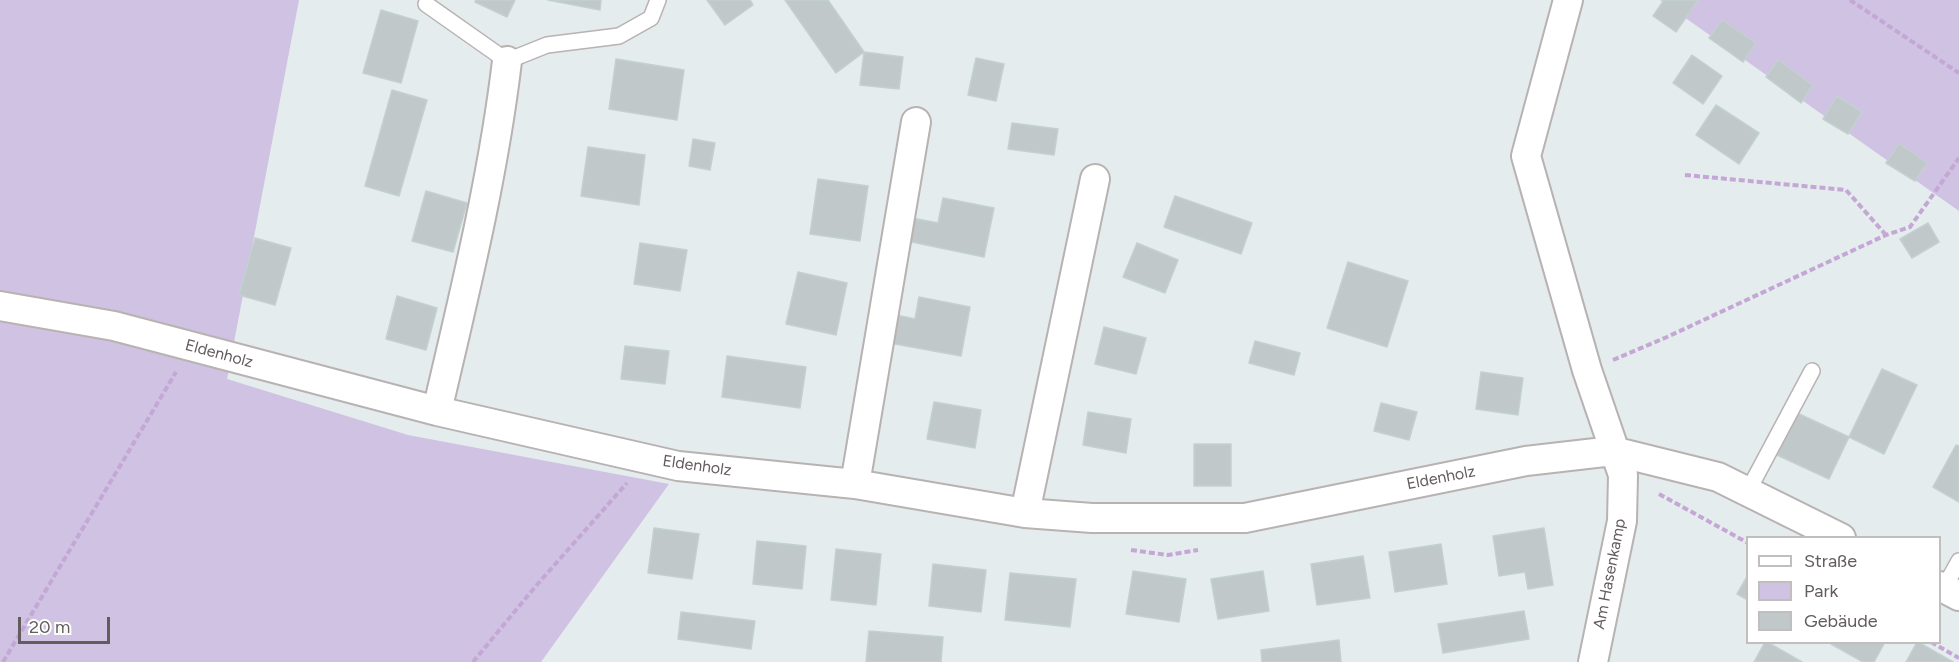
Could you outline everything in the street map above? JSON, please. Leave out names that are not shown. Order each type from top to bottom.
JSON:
[{"type":"street","name":"Am Hasenkamp","points":[[1568,0],[1526,156],[1587,370],[1618,463],[1622,521],[1593,662]]},
{"type":"street","points":[[437,411],[481,218],[501,118],[507,61]]},
{"type":"street","points":[[855,484],[916,122]]},
{"type":"street","points":[[1025,513],[1095,179]]},
{"type":"street","name":"Eldenholz","points":[[0,306],[114,326],[437,411],[678,466],[855,484],[1025,513],[1092,518],[1245,518],[1526,461],[1618,463],[1718,477],[1839,536]]},
{"type":"lane","points":[[426,4],[507,61],[547,45],[619,36],[651,18],[658,0]]},
{"type":"lane","points":[[1748,491],[1812,371]]},
{"type":"lane","points":[[1947,590],[1959,561]]},
{"type":"path","points":[[1850,0],[1959,73]]},
{"type":"path","points":[[1587,370],[1666,337],[1886,235],[1910,227],[1959,158]]},
{"type":"path","points":[[1685,175],[1846,190],[1886,235]]},
{"type":"path","points":[[3,662],[191,346]]},
{"type":"path","points":[[473,662],[535,587],[648,459]]},
{"type":"path","points":[[1618,463],[1746,542]]},
{"type":"path","points":[[1934,644],[1959,658]]},
{"type":"green space","points":[[0,0],[299,0],[227,379],[408,435],[669,484],[541,662],[0,662]]},
{"type":"green space","points":[[1660,0],[1959,0],[1959,211]]},
{"type":"building","points":[[476,0],[515,0],[507,17],[475,2]]},
{"type":"building","points":[[548,0],[601,0],[600,10]]},
{"type":"building","points":[[707,0],[750,0],[753,5],[725,25]]},
{"type":"building","points":[[785,0],[828,0],[864,52],[836,73]]},
{"type":"building","points":[[1664,0],[1698,0],[1676,32],[1653,16]]},
{"type":"building","points":[[381,10],[418,21],[401,83],[363,73]]},
{"type":"building","points":[[1722,20],[1756,43],[1743,62],[1709,38]]},
{"type":"building","points":[[864,52],[903,57],[899,89],[860,85]]},
{"type":"building","points":[[1692,55],[1722,76],[1703,104],[1673,83]]},
{"type":"building","points":[[976,58],[1004,64],[996,101],[968,95]]},
{"type":"building","points":[[616,59],[684,70],[677,120],[609,109]]},
{"type":"building","points":[[1778,60],[1813,85],[1801,103],[1766,77]]},
{"type":"building","points":[[392,90],[427,100],[399,196],[365,186]]},
{"type":"building","points":[[1837,96],[1862,112],[1848,134],[1823,119]]},
{"type":"building","points":[[1716,105],[1759,133],[1739,164],[1696,135]]},
{"type":"building","points":[[1012,123],[1058,129],[1054,155],[1008,149]]},
{"type":"building","points":[[693,139],[715,143],[710,170],[689,166]]},
{"type":"building","points":[[1899,143],[1927,163],[1915,181],[1886,163]]},
{"type":"building","points":[[588,147],[645,155],[639,205],[581,196]]},
{"type":"building","points":[[818,179],[868,186],[860,241],[810,234]]},
{"type":"building","points":[[426,191],[467,203],[453,252],[412,241]]},
{"type":"building","points":[[1175,196],[1252,223],[1241,254],[1164,227]]},
{"type":"building","points":[[943,198],[994,208],[984,257],[907,241],[912,218],[938,223]]},
{"type":"building","points":[[1928,223],[1939,242],[1912,258],[1900,239]]},
{"type":"building","points":[[255,238],[291,248],[275,305],[239,295]]},
{"type":"building","points":[[640,243],[687,250],[680,291],[634,284]]},
{"type":"building","points":[[1137,243],[1178,260],[1165,293],[1123,277]]},
{"type":"building","points":[[1348,262],[1408,281],[1387,347],[1327,328]]},
{"type":"building","points":[[798,272],[847,283],[836,335],[786,324]]},
{"type":"building","points":[[397,296],[437,308],[426,350],[386,339]]},
{"type":"building","points":[[919,297],[970,307],[961,356],[890,343],[896,315],[915,319]]},
{"type":"building","points":[[1104,327],[1146,338],[1136,374],[1095,364]]},
{"type":"building","points":[[1255,341],[1300,353],[1294,375],[1249,363]]},
{"type":"building","points":[[625,346],[669,351],[665,384],[621,379]]},
{"type":"building","points":[[727,356],[806,367],[800,408],[722,397]]},
{"type":"building","points":[[1882,369],[1917,385],[1884,454],[1849,437]]},
{"type":"building","points":[[1481,372],[1523,378],[1518,415],[1476,409]]},
{"type":"building","points":[[934,402],[981,410],[975,448],[927,439]]},
{"type":"building","points":[[1381,403],[1417,412],[1409,440],[1374,431]]},
{"type":"building","points":[[1088,412],[1131,419],[1126,453],[1083,445]]},
{"type":"building","points":[[1797,413],[1849,437],[1829,479],[1777,455]]},
{"type":"building","points":[[1194,444],[1231,444],[1231,486],[1194,486]]},
{"type":"building","points":[[1956,445],[1959,446],[1959,502],[1933,487]]},
{"type":"building","points":[[654,528],[699,534],[692,579],[648,573]]},
{"type":"building","points":[[1544,528],[1553,585],[1528,589],[1525,572],[1499,576],[1493,536]]},
{"type":"building","points":[[757,541],[806,546],[802,589],[753,584]]},
{"type":"building","points":[[1441,544],[1447,584],[1395,592],[1389,552]]},
{"type":"building","points":[[836,549],[881,554],[876,605],[831,600]]},
{"type":"building","points":[[1363,556],[1370,598],[1317,605],[1311,564]]},
{"type":"building","points":[[933,564],[986,570],[981,612],[929,606]]},
{"type":"building","points":[[1133,571],[1186,579],[1179,622],[1126,614]]},
{"type":"building","points":[[1263,571],[1269,611],[1218,619],[1211,579]]},
{"type":"building","points":[[1010,573],[1076,579],[1070,627],[1005,620]]},
{"type":"building","points":[[1746,578],[1746,599],[1737,594]]},
{"type":"building","points":[[1524,611],[1529,639],[1443,653],[1438,624]]},
{"type":"building","points":[[681,612],[755,621],[751,649],[678,639]]},
{"type":"building","points":[[869,631],[943,637],[941,662],[866,662]]},
{"type":"building","points":[[1339,640],[1341,662],[1262,662],[1261,650]]},
{"type":"building","points":[[1764,644],[1770,644],[1802,662],[1754,662]]},
{"type":"building","points":[[1831,644],[1884,644],[1874,662],[1863,662]]},
{"type":"building","points":[[1916,644],[1922,644],[1953,662],[1906,662]]}]
